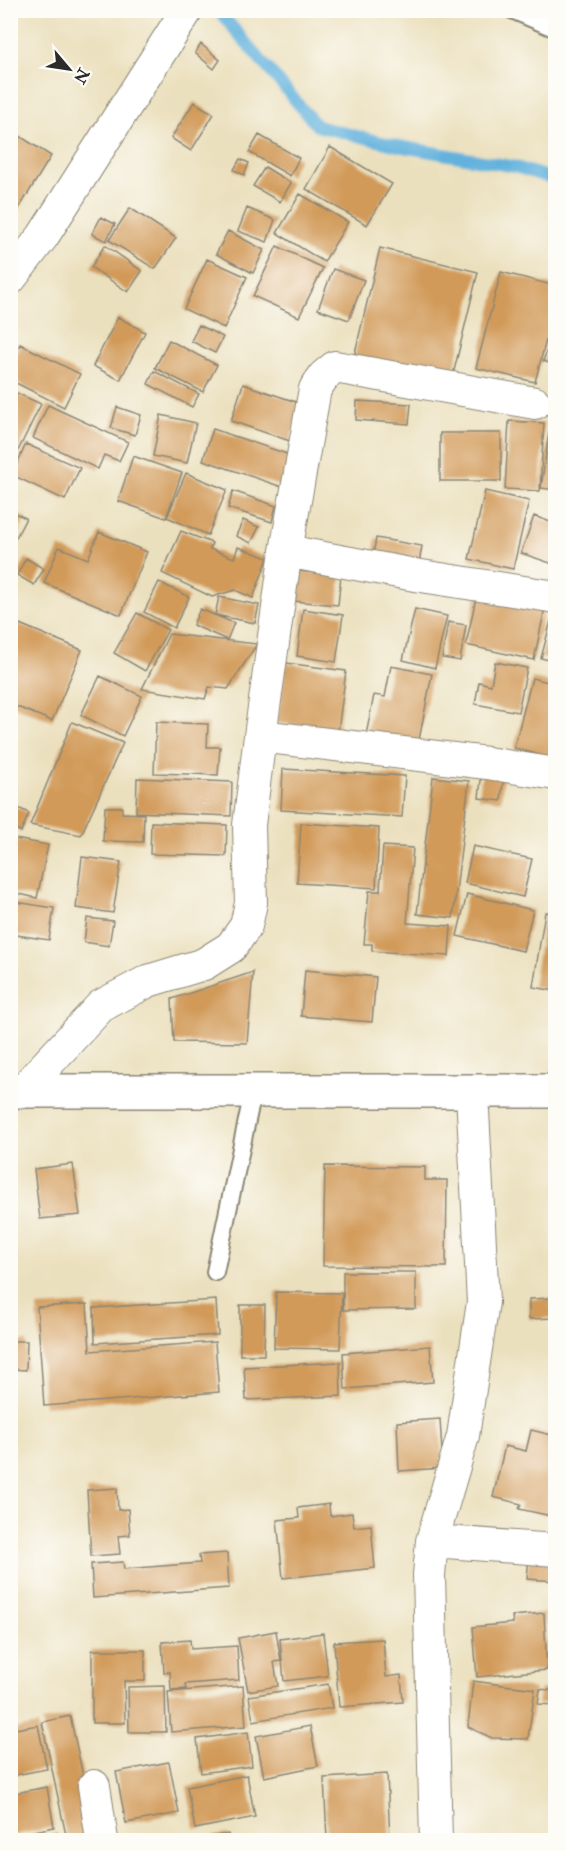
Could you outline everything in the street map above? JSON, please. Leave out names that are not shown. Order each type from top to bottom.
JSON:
[{"type":"main road","points":[[16,1091],[472,1092],[555,1090]]},
{"type":"street","points":[[10,279],[44,236],[187,11]]},
{"type":"street","points":[[16,1091],[101,1006],[148,981],[204,964],[231,947],[246,926],[250,903],[249,825],[286,551],[315,389],[324,375],[335,367],[535,403]]},
{"type":"street","points":[[286,551],[415,575],[555,597]]},
{"type":"street","points":[[260,736],[487,763],[555,774]]},
{"type":"street","points":[[436,1840],[429,1575],[432,1541],[463,1436],[483,1302],[472,1092]]},
{"type":"street","points":[[432,1541],[555,1550]]},
{"type":"street","points":[[94,1786],[102,1840]]},
{"type":"lane","points":[[512,10],[555,29]]},
{"type":"lane","points":[[215,1272],[253,1092]]},
{"type":"building","points":[[201,44],[220,60],[214,69],[195,53]]},
{"type":"building","points":[[194,102],[214,114],[191,151],[171,138]]},
{"type":"building","points":[[18,135],[51,156],[10,223],[10,148]]},
{"type":"building","points":[[259,135],[299,158],[290,176],[249,152]]},
{"type":"building","points":[[330,147],[392,184],[367,225],[306,189]]},
{"type":"building","points":[[240,159],[249,163],[244,175],[234,170]]},
{"type":"building","points":[[265,167],[291,183],[280,202],[253,186]]},
{"type":"building","points":[[300,194],[348,222],[324,262],[277,233]]},
{"type":"building","points":[[130,208],[176,238],[155,269],[109,240]]},
{"type":"building","points":[[247,208],[275,220],[267,242],[238,231]]},
{"type":"building","points":[[101,217],[115,224],[106,241],[92,234]]},
{"type":"building","points":[[228,231],[264,250],[253,273],[216,254]]},
{"type":"building","points":[[105,245],[142,271],[128,292],[91,267]]},
{"type":"building","points":[[277,246],[323,268],[299,317],[253,296]]},
{"type":"building","points":[[380,248],[478,272],[452,379],[354,357]]},
{"type":"building","points":[[207,259],[247,277],[224,328],[184,309]]},
{"type":"building","points":[[333,269],[364,280],[349,320],[318,309]]},
{"type":"building","points":[[501,272],[556,286],[556,302],[535,382],[476,368]]},
{"type":"building","points":[[118,317],[145,332],[120,380],[93,366]]},
{"type":"building","points":[[199,325],[223,337],[215,353],[191,341]]},
{"type":"building","points":[[556,326],[556,365],[543,361]]},
{"type":"building","points":[[169,340],[217,365],[203,392],[155,368]]},
{"type":"building","points":[[20,344],[80,374],[64,407],[10,380],[10,364]]},
{"type":"building","points":[[154,371],[199,394],[192,407],[148,384]]},
{"type":"building","points":[[243,384],[302,404],[290,441],[231,421]]},
{"type":"building","points":[[10,390],[41,404],[10,467]]},
{"type":"building","points":[[357,401],[411,404],[409,424],[356,420]]},
{"type":"building","points":[[48,405],[128,442],[119,461],[104,455],[98,469],[33,438]]},
{"type":"building","points":[[117,407],[141,415],[135,435],[111,428]]},
{"type":"building","points":[[161,415],[196,423],[187,463],[153,456]]},
{"type":"building","points":[[509,421],[544,423],[540,491],[505,489]]},
{"type":"building","points":[[213,429],[296,457],[285,488],[203,460]]},
{"type":"building","points":[[440,433],[501,433],[501,481],[440,481]]},
{"type":"building","points":[[549,433],[556,434],[556,490],[541,488]]},
{"type":"building","points":[[26,444],[80,468],[65,500],[12,475]]},
{"type":"building","points":[[133,456],[182,473],[166,518],[118,501]]},
{"type":"building","points":[[186,473],[227,490],[208,535],[167,517]]},
{"type":"building","points":[[233,491],[276,506],[272,522],[228,508]]},
{"type":"building","points":[[485,491],[529,501],[513,569],[469,559]]},
{"type":"building","points":[[10,511],[26,518],[10,549]]},
{"type":"building","points":[[534,516],[556,524],[556,565],[521,553]]},
{"type":"building","points":[[243,520],[259,527],[251,543],[236,536]]},
{"type":"building","points":[[181,531],[212,543],[210,549],[234,558],[238,547],[268,558],[253,598],[235,590],[212,597],[162,573]]},
{"type":"building","points":[[99,532],[147,552],[121,615],[44,583],[59,547],[88,559]]},
{"type":"building","points":[[376,538],[422,546],[418,569],[372,561]]},
{"type":"building","points":[[26,558],[44,569],[34,585],[17,575]]},
{"type":"building","points":[[296,571],[341,575],[338,605],[293,601]]},
{"type":"building","points":[[159,582],[189,597],[174,628],[144,612]]},
{"type":"building","points":[[478,588],[546,603],[534,660],[466,645]]},
{"type":"building","points":[[219,597],[259,605],[255,623],[215,615]]},
{"type":"building","points":[[556,606],[556,662],[541,658]]},
{"type":"building","points":[[200,609],[234,623],[227,640],[193,625]]},
{"type":"building","points":[[303,609],[343,615],[336,662],[297,656]]},
{"type":"building","points":[[415,609],[447,616],[435,668],[403,660]]},
{"type":"building","points":[[137,613],[168,630],[145,671],[114,653]]},
{"type":"building","points":[[10,620],[82,650],[52,721],[10,704]]},
{"type":"building","points":[[448,622],[466,625],[460,661],[442,658]]},
{"type":"building","points":[[169,634],[257,644],[228,689],[209,687],[205,699],[142,689]]},
{"type":"building","points":[[495,662],[527,668],[518,712],[475,704],[479,682],[491,685]]},
{"type":"building","points":[[286,663],[346,671],[338,731],[277,723]]},
{"type":"building","points":[[391,666],[432,674],[418,745],[366,735],[374,695],[385,697]]},
{"type":"building","points":[[100,676],[142,696],[123,736],[81,715]]},
{"type":"building","points":[[532,678],[556,684],[556,742],[551,758],[514,748]]},
{"type":"building","points":[[72,722],[123,743],[81,835],[30,825]]},
{"type":"building","points":[[156,722],[208,724],[207,747],[220,747],[218,775],[154,773]]},
{"type":"building","points":[[283,769],[405,776],[402,817],[281,810]]},
{"type":"building","points":[[482,770],[504,773],[501,801],[479,798]]},
{"type":"building","points":[[433,777],[469,781],[453,918],[417,914]]},
{"type":"building","points":[[137,778],[232,782],[231,816],[136,812]]},
{"type":"building","points":[[10,804],[29,813],[21,832],[10,826]]},
{"type":"building","points":[[105,807],[122,807],[122,813],[144,814],[143,842],[103,841]]},
{"type":"building","points":[[151,822],[227,825],[226,856],[150,854]]},
{"type":"building","points":[[301,823],[379,828],[376,888],[297,883]]},
{"type":"building","points":[[10,838],[48,845],[37,898],[10,892]]},
{"type":"building","points":[[383,846],[413,848],[407,923],[451,926],[449,956],[372,951],[372,944],[364,944],[369,891],[380,891]]},
{"type":"building","points":[[473,846],[532,859],[523,897],[465,883]]},
{"type":"building","points":[[82,857],[121,862],[113,913],[76,908]]},
{"type":"building","points":[[467,894],[533,910],[523,951],[457,936]]},
{"type":"building","points":[[10,901],[54,908],[49,940],[10,934]]},
{"type":"building","points":[[545,912],[556,913],[556,991],[533,987]]},
{"type":"building","points":[[87,918],[113,921],[109,946],[84,942]]},
{"type":"building","points":[[305,970],[376,977],[372,1022],[301,1016]]},
{"type":"building","points":[[253,972],[247,1043],[174,1042],[172,999]]},
{"type":"building","points":[[73,1164],[80,1215],[40,1219],[34,1169]]},
{"type":"building","points":[[325,1166],[425,1167],[425,1180],[447,1180],[446,1267],[323,1266]]},
{"type":"building","points":[[343,1272],[416,1272],[416,1309],[343,1310]]},
{"type":"building","points":[[276,1292],[342,1293],[340,1349],[274,1348]]},
{"type":"building","points":[[556,1298],[556,1318],[529,1319],[529,1299]]},
{"type":"building","points":[[216,1300],[218,1335],[95,1343],[94,1308]]},
{"type":"building","points":[[87,1304],[90,1351],[215,1342],[219,1392],[44,1406],[37,1307]]},
{"type":"building","points":[[240,1305],[265,1305],[264,1355],[240,1355]]},
{"type":"building","points":[[10,1341],[27,1341],[26,1370],[10,1369]]},
{"type":"building","points":[[430,1346],[433,1382],[345,1389],[343,1353]]},
{"type":"building","points":[[340,1362],[341,1396],[246,1400],[244,1367]]},
{"type":"building","points":[[440,1419],[443,1468],[399,1471],[397,1422]]},
{"type":"building","points":[[531,1430],[556,1436],[556,1517],[519,1509],[521,1504],[493,1497],[505,1446],[526,1451]]},
{"type":"building","points":[[117,1488],[118,1510],[128,1509],[130,1535],[118,1536],[120,1554],[91,1556],[87,1490]]},
{"type":"building","points":[[329,1504],[330,1516],[352,1513],[354,1527],[371,1525],[375,1568],[283,1578],[277,1520],[299,1518],[298,1508]]},
{"type":"building","points":[[227,1553],[229,1588],[93,1598],[91,1564],[123,1562],[124,1569],[200,1563],[199,1555]]},
{"type":"building","points":[[529,1554],[556,1557],[556,1581],[527,1579]]},
{"type":"building","points":[[544,1613],[547,1670],[477,1677],[473,1627],[513,1623],[512,1616]]},
{"type":"building","points":[[276,1631],[281,1661],[274,1662],[278,1686],[248,1691],[238,1638]]},
{"type":"building","points":[[323,1633],[328,1676],[284,1681],[280,1639]]},
{"type":"building","points":[[383,1639],[386,1677],[401,1675],[403,1702],[339,1707],[334,1642]]},
{"type":"building","points":[[190,1640],[191,1649],[237,1646],[239,1680],[185,1684],[186,1689],[171,1690],[170,1672],[164,1673],[162,1642]]},
{"type":"building","points":[[92,1650],[145,1650],[145,1681],[124,1681],[125,1723],[92,1723]]},
{"type":"building","points":[[473,1681],[535,1689],[528,1739],[492,1738],[468,1727]]},
{"type":"building","points":[[328,1684],[332,1708],[253,1721],[249,1696]]},
{"type":"building","points":[[165,1686],[166,1732],[129,1732],[128,1687]]},
{"type":"building","points":[[243,1686],[246,1726],[171,1732],[168,1692]]},
{"type":"building","points":[[540,1689],[556,1691],[555,1705],[538,1704]]},
{"type":"building","points":[[70,1716],[97,1840],[67,1840],[42,1722]]},
{"type":"building","points":[[38,1725],[47,1769],[10,1776],[10,1730]]},
{"type":"building","points":[[310,1726],[318,1766],[264,1777],[256,1736]]},
{"type":"building","points":[[248,1732],[252,1766],[201,1773],[197,1739]]},
{"type":"building","points":[[169,1762],[179,1813],[126,1823],[116,1772]]},
{"type":"building","points":[[387,1774],[390,1840],[327,1840],[324,1778]]},
{"type":"building","points":[[247,1775],[255,1817],[195,1829],[187,1787]]},
{"type":"building","points":[[47,1787],[54,1827],[10,1836],[10,1794]]},
{"type":"building","points":[[57,1833],[59,1840],[26,1840]]},
{"type":"building","points":[[228,1834],[230,1840],[194,1840],[194,1839]]},
{"type":"waterway","points":[[218,10],[317,126],[398,146],[516,167],[556,180]]}]
